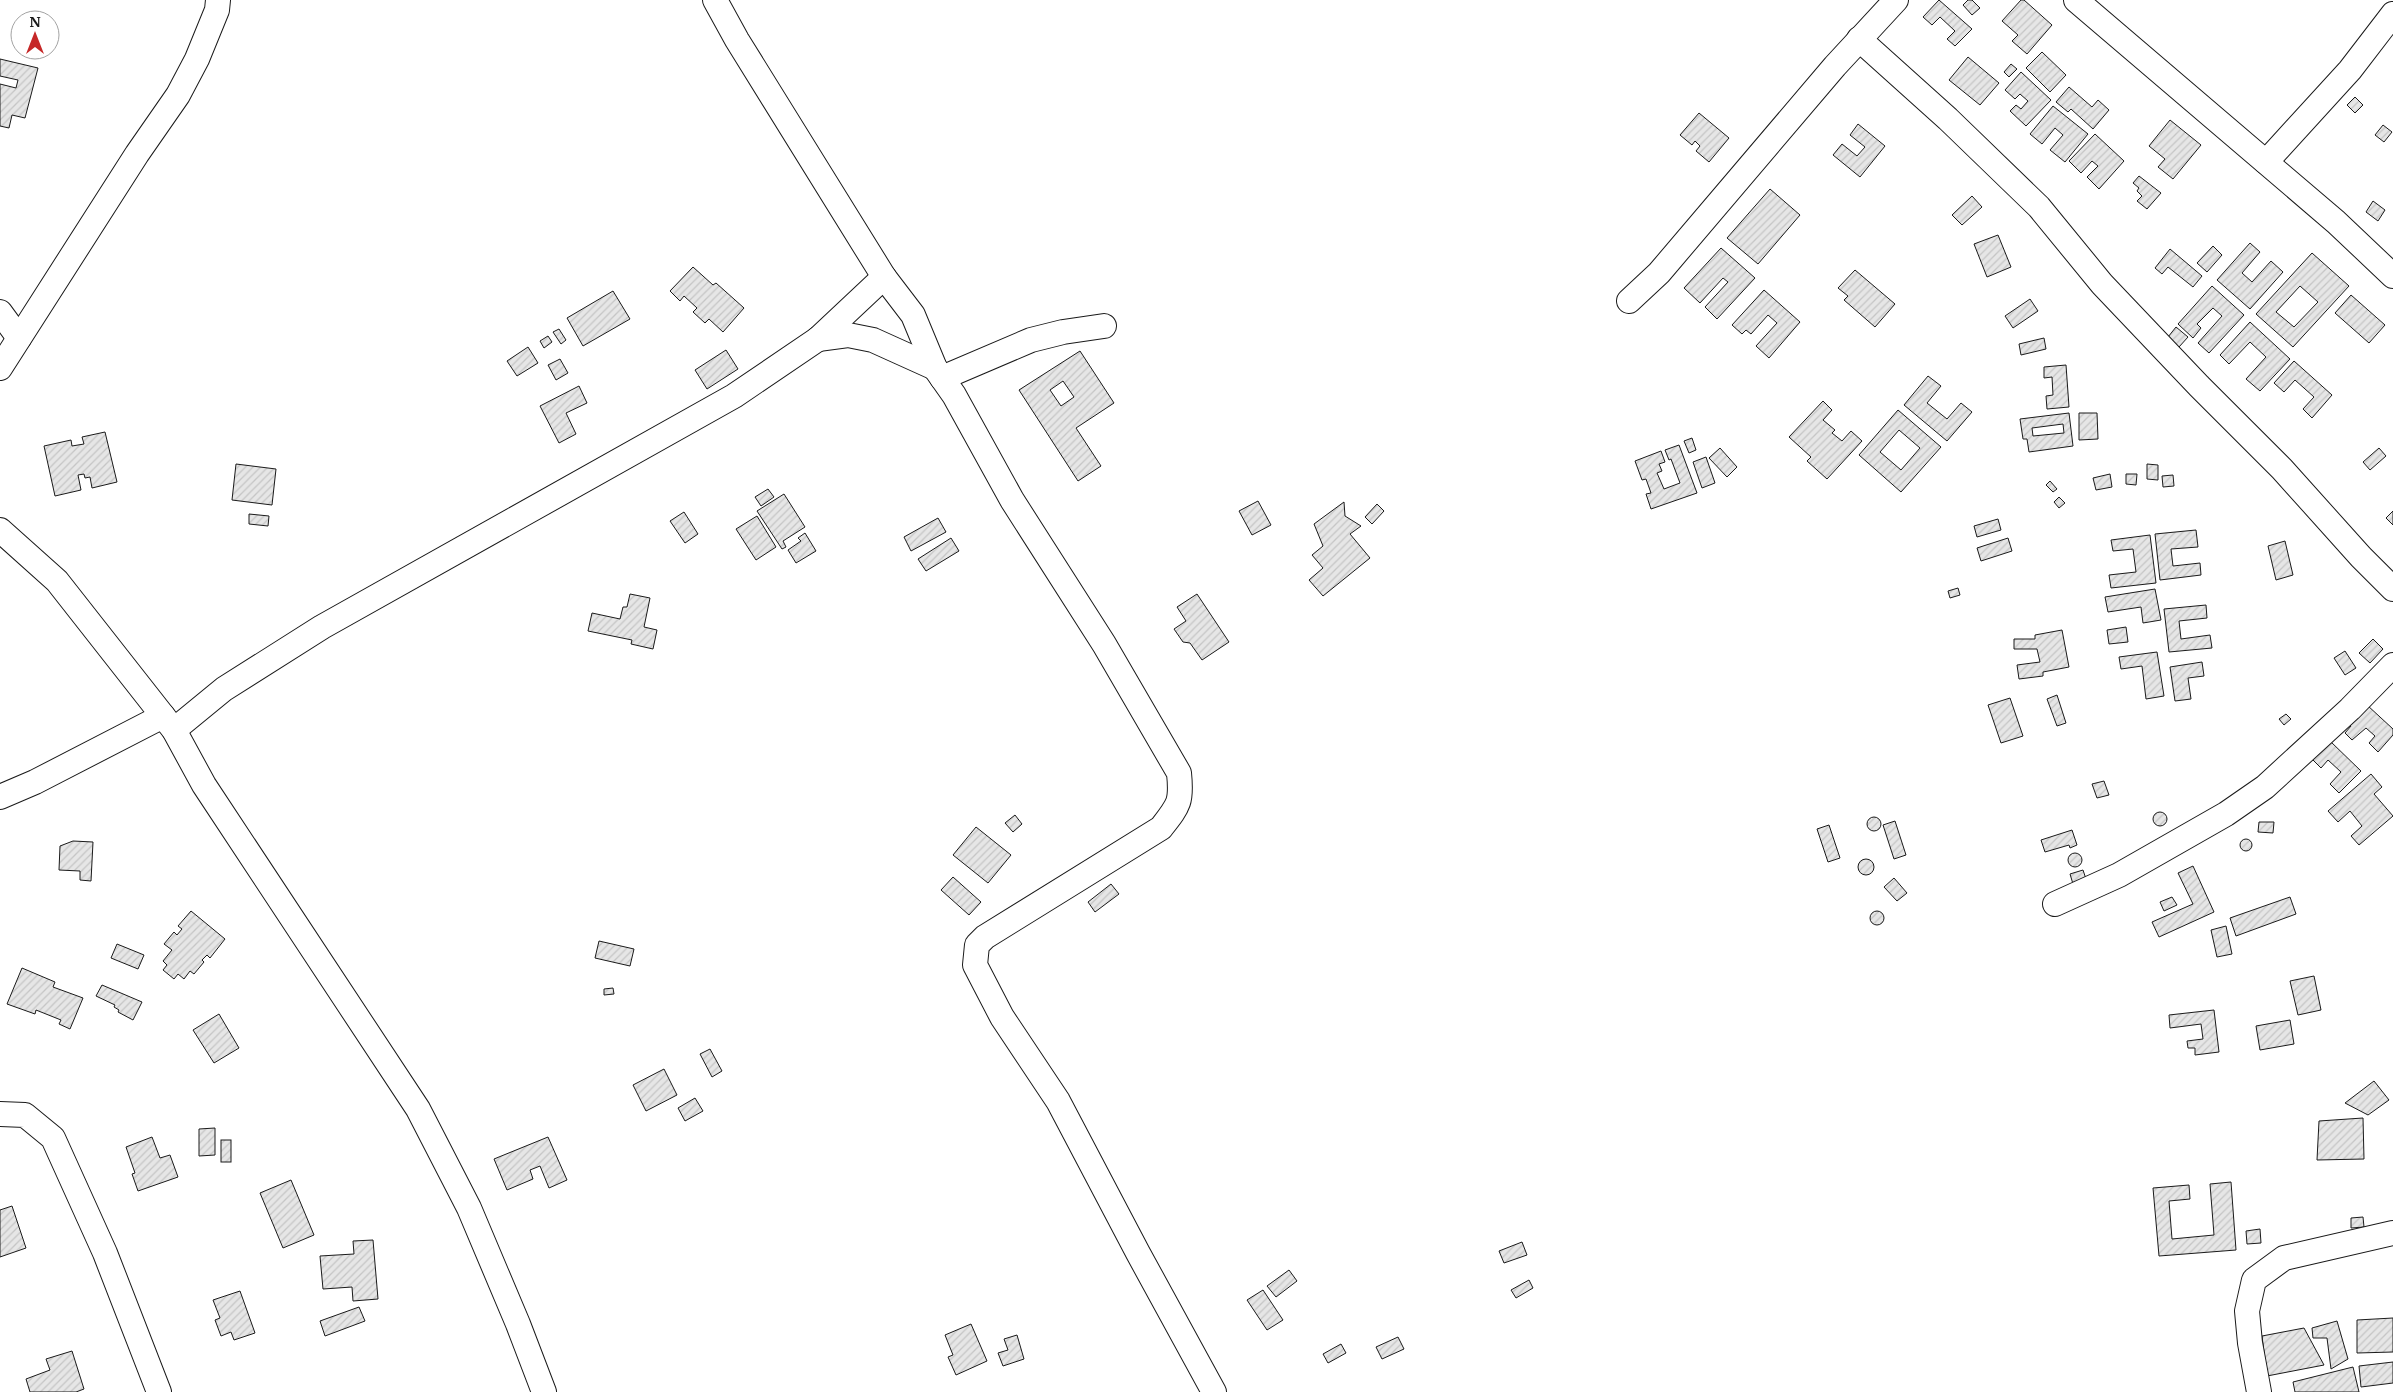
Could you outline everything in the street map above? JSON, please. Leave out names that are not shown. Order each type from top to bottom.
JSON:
[{"type":"street","points":[[0,368],[137,154],[178,95],[197,59],[217,10],[218,0]]},
{"type":"street","points":[[715,0],[737,40],[884,277],[913,315],[939,373],[1012,500],[1104,644],[1179,773],[1181,796],[1176,810],[1161,828],[985,937],[977,945],[975,965],[1002,1017],[1058,1101],[1214,1392]]},
{"type":"street","points":[[1629,301],[1659,273],[1860,39],[1896,0]]},
{"type":"street","points":[[2080,1],[2336,222],[2393,276]]},
{"type":"street","points":[[2266,162],[2350,70],[2393,14]]},
{"type":"street","points":[[1860,39],[2039,207],[2102,284],[2199,386],[2282,468],[2361,557],[2393,589]]},
{"type":"street","points":[[0,797],[168,723],[224,690],[322,627],[725,400],[818,339],[884,277]]},
{"type":"street","points":[[0,312],[19,338]]},
{"type":"street","points":[[818,339],[848,335],[873,340],[939,373],[1031,340],[1063,332],[1104,326]]},
{"type":"street","points":[[0,530],[57,581],[168,723],[204,785],[418,1109],[469,1208],[518,1324],[544,1392]]},
{"type":"street","points":[[2055,904],[2120,875],[2226,814],[2264,787],[2350,709],[2393,665]]},
{"type":"street","points":[[0,1114],[25,1115],[53,1138],[105,1253],[160,1392]]},
{"type":"street","points":[[2259,1392],[2247,1312],[2254,1280],[2284,1258],[2393,1233]]},
{"type":"building","points":[[1939,0],[1972,29],[1955,46],[1947,39],[1955,31],[1940,17],[1932,25],[1923,17]]},
{"type":"building","points":[[1968,0],[1972,0],[1980,8],[1972,15],[1963,5]]},
{"type":"building","points":[[2021,0],[2024,0],[2052,25],[2027,54],[2012,41],[2018,35],[2002,21]]},
{"type":"building","points":[[2042,52],[2066,75],[2050,92],[2026,68]]},
{"type":"building","points":[[1968,57],[1999,83],[1980,105],[1949,80]]},
{"type":"building","points":[[0,59],[38,68],[25,118],[12,115],[9,128],[0,126],[0,84],[16,88],[18,80],[0,76]]},
{"type":"building","points":[[2011,64],[2017,69],[2009,77],[2004,72]]},
{"type":"building","points":[[2021,72],[2051,100],[2026,126],[2010,111],[2016,105],[2021,109],[2028,101],[2020,94],[2015,99],[2005,90]]},
{"type":"building","points":[[2069,87],[2092,107],[2098,100],[2109,110],[2093,129],[2071,109],[2068,112],[2056,102]]},
{"type":"building","points":[[2355,97],[2363,105],[2355,113],[2347,105]]},
{"type":"building","points":[[2053,106],[2088,134],[2065,162],[2050,150],[2063,135],[2055,128],[2042,144],[2030,134]]},
{"type":"building","points":[[1699,113],[1729,138],[1709,162],[1696,151],[1700,146],[1695,141],[1692,145],[1680,135]]},
{"type":"building","points":[[2170,120],[2201,145],[2173,179],[2158,167],[2165,159],[2149,146]]},
{"type":"building","points":[[1858,124],[1885,146],[1860,177],[1833,155],[1842,144],[1857,156],[1865,147],[1850,135]]},
{"type":"building","points":[[2383,125],[2392,132],[2384,142],[2375,135]]},
{"type":"building","points":[[2095,134],[2124,161],[2099,189],[2087,177],[2098,166],[2092,161],[2081,173],[2069,161]]},
{"type":"building","points":[[2139,176],[2161,193],[2147,209],[2137,201],[2142,196],[2137,191],[2139,188],[2133,183]]},
{"type":"building","points":[[1770,189],[1800,215],[1758,264],[1727,238]]},
{"type":"building","points":[[1972,196],[1982,207],[1962,225],[1952,215]]},
{"type":"building","points":[[2373,201],[2385,210],[2378,221],[2366,212]]},
{"type":"building","points":[[1998,235],[2011,267],[1987,277],[1974,244]]},
{"type":"building","points":[[2250,243],[2260,252],[2242,273],[2252,282],[2271,261],[2283,272],[2250,309],[2217,280]]},
{"type":"building","points":[[2213,246],[2222,255],[2207,272],[2197,263]]},
{"type":"building","points":[[1721,248],[1755,278],[1717,319],[1705,307],[1728,282],[1723,278],[1700,303],[1684,288]]},
{"type":"building","points":[[2170,249],[2202,276],[2193,287],[2168,267],[2162,274],[2155,268]]},
{"type":"building","points":[[2312,253],[2349,286],[2293,347],[2256,314]],"holes":[[[2300,286],[2318,302],[2294,327],[2276,312]]]},
{"type":"building","points":[[693,267],[713,285],[716,283],[744,308],[723,332],[709,319],[705,323],[693,312],[697,308],[684,296],[680,301],[670,291]]},
{"type":"building","points":[[1855,270],[1895,304],[1875,327],[1844,300],[1848,296],[1838,288]]},
{"type":"building","points":[[2212,286],[2244,315],[2209,353],[2198,343],[2222,316],[2213,308],[2197,324],[2201,328],[2193,338],[2178,324]]},
{"type":"building","points":[[1764,290],[1800,322],[1769,358],[1756,346],[1777,323],[1768,315],[1751,334],[1746,330],[1742,334],[1732,325]]},
{"type":"building","points":[[613,291],[630,319],[583,346],[567,318]]},
{"type":"building","points":[[2351,295],[2385,325],[2369,343],[2335,313]]},
{"type":"building","points":[[2030,299],[2038,311],[2013,328],[2005,316]]},
{"type":"building","points":[[2250,322],[2290,359],[2260,391],[2246,379],[2266,357],[2250,342],[2229,364],[2220,355]]},
{"type":"building","points":[[2176,327],[2188,337],[2179,347],[2168,337]]},
{"type":"building","points":[[559,329],[566,340],[561,344],[553,332]]},
{"type":"building","points":[[548,336],[552,342],[544,348],[540,341]]},
{"type":"building","points":[[2044,338],[2046,349],[2021,355],[2019,344]]},
{"type":"building","points":[[528,347],[538,363],[517,376],[507,361]]},
{"type":"building","points":[[726,350],[738,369],[707,389],[695,370]]},
{"type":"building","points":[[1080,351],[1114,403],[1076,428],[1101,466],[1078,481],[1019,390]],"holes":[[[1063,381],[1074,397],[1061,406],[1050,390]]]},
{"type":"building","points":[[560,359],[568,373],[556,380],[548,365]]},
{"type":"building","points":[[2294,361],[2332,395],[2312,418],[2303,409],[2314,397],[2295,380],[2284,392],[2274,383]]},
{"type":"building","points":[[2066,365],[2069,407],[2047,409],[2046,396],[2053,395],[2052,377],[2044,378],[2044,367]]},
{"type":"building","points":[[1928,376],[1941,386],[1927,403],[1947,419],[1961,403],[1972,412],[1947,441],[1904,405]]},
{"type":"building","points":[[579,386],[587,403],[566,413],[576,434],[559,443],[540,406]]},
{"type":"building","points":[[1823,401],[1832,410],[1823,420],[1835,430],[1832,433],[1842,441],[1851,431],[1862,441],[1827,479],[1807,461],[1811,457],[1789,437]]},
{"type":"building","points":[[1898,410],[1941,447],[1901,492],[1859,455]],"holes":[[[1899,430],[1920,448],[1901,470],[1880,452]]]},
{"type":"building","points":[[2069,413],[2073,446],[2029,452],[2027,439],[2023,439],[2020,419]],"holes":[[[2063,424],[2064,433],[2033,436],[2032,428]]]},
{"type":"building","points":[[2079,413],[2097,413],[2098,439],[2079,440]]},
{"type":"building","points":[[105,432],[117,482],[92,488],[90,477],[85,478],[84,474],[78,475],[81,490],[55,496],[44,446],[71,440],[72,446],[84,444],[82,437]]},
{"type":"building","points":[[1692,438],[1696,450],[1689,453],[1684,441]]},
{"type":"building","points":[[1679,445],[1697,493],[1651,509],[1646,494],[1651,493],[1646,479],[1642,480],[1635,461],[1661,451],[1665,462],[1659,464],[1662,471],[1657,473],[1664,489],[1680,483],[1671,459],[1669,460],[1665,450]]},
{"type":"building","points":[[1720,448],[1737,467],[1727,477],[1709,458]]},
{"type":"building","points":[[2379,448],[2386,456],[2370,470],[2363,462]]},
{"type":"building","points":[[1706,457],[1715,483],[1702,488],[1693,462]]},
{"type":"building","points":[[236,464],[276,469],[272,505],[232,500]]},
{"type":"building","points":[[2147,464],[2158,465],[2158,480],[2147,479]]},
{"type":"building","points":[[2110,474],[2112,487],[2096,490],[2093,478]]},
{"type":"building","points":[[2126,474],[2137,474],[2136,485],[2126,484]]},
{"type":"building","points":[[2173,475],[2174,486],[2163,487],[2162,476]]},
{"type":"building","points":[[2050,481],[2057,489],[2053,492],[2046,485]]},
{"type":"building","points":[[768,489],[774,497],[761,506],[755,497]]},
{"type":"building","points":[[784,494],[805,527],[783,541],[786,547],[782,549],[757,511]]},
{"type":"building","points":[[2059,497],[2065,503],[2059,508],[2054,502]]},
{"type":"building","points":[[1258,501],[1271,525],[1252,535],[1239,511]]},
{"type":"building","points":[[1344,502],[1345,516],[1361,526],[1350,534],[1370,558],[1323,596],[1309,580],[1323,568],[1312,555],[1323,546],[1314,524]]},
{"type":"building","points":[[1377,504],[1384,511],[1372,524],[1365,517]]},
{"type":"building","points":[[2393,511],[2393,525],[2386,518]]},
{"type":"building","points":[[684,512],[698,534],[685,543],[670,521]]},
{"type":"building","points":[[249,514],[269,516],[268,526],[249,524]]},
{"type":"building","points":[[757,516],[776,547],[756,560],[736,529]]},
{"type":"building","points":[[938,518],[946,532],[911,551],[904,537]]},
{"type":"building","points":[[1998,519],[2001,530],[1977,537],[1974,526]]},
{"type":"building","points":[[2196,530],[2198,547],[2171,549],[2173,566],[2200,563],[2201,575],[2160,580],[2155,534]]},
{"type":"building","points":[[805,533],[816,551],[796,563],[788,550],[801,541],[798,538]]},
{"type":"building","points":[[2150,535],[2156,583],[2111,588],[2109,575],[2136,572],[2133,549],[2113,551],[2111,540]]},
{"type":"building","points":[[951,538],[959,551],[926,571],[918,559]]},
{"type":"building","points":[[2008,538],[2012,551],[1981,561],[1977,548]]},
{"type":"building","points":[[2285,541],[2293,575],[2276,580],[2268,546]]},
{"type":"building","points":[[1958,588],[1960,595],[1950,598],[1948,591]]},
{"type":"building","points":[[2155,589],[2161,620],[2143,623],[2141,607],[2108,612],[2105,597]]},
{"type":"building","points":[[630,594],[650,598],[644,627],[657,630],[653,649],[631,644],[632,640],[588,631],[592,613],[620,619],[623,607],[627,607]]},
{"type":"building","points":[[1197,594],[1229,642],[1202,660],[1190,643],[1183,642],[1174,629],[1186,621],[1177,607]]},
{"type":"building","points":[[2206,605],[2207,618],[2179,621],[2181,639],[2210,635],[2212,648],[2169,652],[2164,609]]},
{"type":"building","points":[[2126,627],[2128,642],[2109,644],[2107,630]]},
{"type":"building","points":[[2062,630],[2069,667],[2043,672],[2043,676],[2019,679],[2017,665],[2040,662],[2037,649],[2014,649],[2014,639],[2035,639],[2035,635]]},
{"type":"building","points":[[2373,639],[2383,649],[2370,663],[2359,653]]},
{"type":"building","points":[[2345,651],[2356,668],[2345,675],[2334,658]]},
{"type":"building","points":[[2157,652],[2164,696],[2146,699],[2142,666],[2121,669],[2119,657]]},
{"type":"building","points":[[2202,662],[2204,676],[2188,678],[2191,699],[2175,701],[2170,667]]},
{"type":"building","points":[[2057,695],[2066,723],[2057,726],[2047,699]]},
{"type":"building","points":[[2010,698],[2023,736],[2001,743],[1988,705]]},
{"type":"building","points":[[2367,705],[2393,729],[2393,735],[2378,752],[2369,743],[2375,736],[2366,728],[2352,740],[2345,733],[2351,726],[2349,725]]},
{"type":"building","points":[[2286,714],[2291,719],[2284,725],[2279,719]]},
{"type":"building","points":[[2330,741],[2361,771],[2339,793],[2330,784],[2341,772],[2328,760],[2321,768],[2312,759]]},
{"type":"building","points":[[2371,774],[2382,787],[2374,794],[2393,816],[2359,845],[2351,836],[2362,826],[2350,811],[2338,822],[2328,811]]},
{"type":"building","points":[[2104,781],[2109,795],[2097,798],[2092,784]]},
{"type":"building","points":[[2160,812],[2165,814],[2167,819],[2165,824],[2160,826],[2155,824],[2153,819],[2155,814]]},
{"type":"building","points":[[1015,815],[1022,824],[1013,832],[1005,823]]},
{"type":"building","points":[[1874,817],[1879,819],[1881,824],[1879,829],[1874,831],[1869,829],[1867,824],[1869,819]]},
{"type":"building","points":[[1895,821],[1906,855],[1894,859],[1883,825]]},
{"type":"building","points":[[2259,822],[2274,822],[2273,833],[2258,832]]},
{"type":"building","points":[[1829,825],[1840,858],[1828,862],[1817,829]]},
{"type":"building","points":[[976,827],[1011,855],[988,883],[953,855]]},
{"type":"building","points":[[2072,830],[2077,845],[2070,848],[2069,845],[2045,852],[2041,840]]},
{"type":"building","points":[[2248,839],[2251,840],[2251,850],[2244,851],[2241,850],[2240,843],[2241,840]]},
{"type":"building","points":[[73,841],[93,842],[91,881],[80,880],[80,871],[59,870],[60,846]]},
{"type":"building","points":[[2075,853],[2080,855],[2082,860],[2080,865],[2075,867],[2070,865],[2068,860],[2070,855]]},
{"type":"building","points":[[1866,859],[1874,867],[1866,875],[1858,867]]},
{"type":"building","points":[[2193,866],[2214,912],[2159,937],[2152,922],[2193,904],[2178,873]]},
{"type":"building","points":[[2083,870],[2086,879],[2073,884],[2070,874]]},
{"type":"building","points":[[953,877],[981,902],[969,915],[941,890]]},
{"type":"building","points":[[1894,878],[1907,893],[1897,901],[1884,887]]},
{"type":"building","points":[[1111,884],[1119,894],[1095,912],[1088,902]]},
{"type":"building","points":[[2172,897],[2177,905],[2164,911],[2160,902]]},
{"type":"building","points":[[2290,897],[2296,914],[2236,936],[2230,918]]},
{"type":"building","points":[[191,911],[225,939],[210,958],[207,955],[202,960],[204,962],[194,974],[190,971],[184,979],[178,974],[174,979],[163,970],[167,965],[163,961],[172,950],[164,944],[174,932],[177,935],[182,929],[178,926]]},
{"type":"building","points":[[1877,911],[1882,913],[1884,918],[1882,923],[1877,925],[1872,923],[1870,918],[1872,913]]},
{"type":"building","points":[[2226,926],[2232,954],[2217,957],[2211,930]]},
{"type":"building","points":[[599,941],[634,949],[630,966],[595,958]]},
{"type":"building","points":[[117,944],[144,955],[138,969],[111,958]]},
{"type":"building","points":[[22,968],[55,982],[53,987],[83,998],[70,1029],[59,1024],[61,1020],[36,1010],[35,1014],[7,1004]]},
{"type":"building","points":[[2314,976],[2321,1010],[2298,1015],[2290,981]]},
{"type":"building","points":[[102,985],[142,1002],[133,1020],[118,1012],[119,1010],[114,1007],[115,1005],[96,996]]},
{"type":"building","points":[[613,988],[614,994],[604,995],[604,989]]},
{"type":"building","points":[[2214,1010],[2219,1052],[2195,1055],[2195,1048],[2188,1048],[2187,1041],[2203,1039],[2201,1024],[2170,1028],[2169,1015]]},
{"type":"building","points":[[219,1014],[239,1048],[214,1063],[193,1030]]},
{"type":"building","points":[[2290,1020],[2294,1044],[2260,1050],[2256,1026]]},
{"type":"building","points":[[710,1049],[722,1071],[712,1077],[700,1054]]},
{"type":"building","points":[[664,1069],[677,1095],[646,1111],[633,1085]]},
{"type":"building","points":[[2374,1081],[2389,1100],[2368,1115],[2345,1103]]},
{"type":"building","points":[[695,1098],[703,1111],[685,1121],[678,1108]]},
{"type":"building","points":[[2363,1118],[2364,1159],[2317,1160],[2319,1121]]},
{"type":"building","points":[[215,1128],[215,1155],[199,1156],[199,1129]]},
{"type":"building","points":[[152,1137],[160,1158],[170,1155],[178,1177],[138,1191],[132,1174],[135,1173],[126,1147]]},
{"type":"building","points":[[548,1137],[567,1180],[549,1188],[540,1166],[530,1170],[533,1179],[507,1190],[494,1159]]},
{"type":"building","points":[[221,1140],[231,1140],[231,1162],[221,1162]]},
{"type":"building","points":[[291,1180],[314,1235],[283,1248],[260,1193]]},
{"type":"building","points":[[2231,1182],[2236,1250],[2159,1256],[2153,1188],[2189,1185],[2190,1199],[2169,1201],[2172,1239],[2214,1235],[2210,1184]]},
{"type":"building","points":[[12,1206],[26,1248],[0,1257],[0,1210]]},
{"type":"building","points":[[2363,1217],[2364,1227],[2351,1228],[2351,1218]]},
{"type":"building","points":[[2260,1229],[2261,1243],[2247,1244],[2246,1231]]},
{"type":"building","points":[[373,1240],[378,1299],[353,1301],[352,1287],[323,1289],[320,1256],[354,1254],[353,1241]]},
{"type":"building","points":[[1522,1242],[1527,1255],[1504,1263],[1499,1251]]},
{"type":"building","points":[[1289,1270],[1297,1281],[1276,1297],[1267,1286]]},
{"type":"building","points":[[1529,1280],[1533,1288],[1516,1298],[1511,1290]]},
{"type":"building","points":[[1263,1290],[1283,1320],[1267,1330],[1247,1300]]},
{"type":"building","points":[[240,1291],[255,1333],[234,1340],[231,1332],[221,1336],[215,1320],[220,1318],[213,1300]]},
{"type":"building","points":[[359,1307],[365,1321],[325,1336],[320,1321]]},
{"type":"building","points":[[2393,1318],[2393,1352],[2357,1353],[2357,1320]]},
{"type":"building","points":[[2337,1321],[2348,1359],[2331,1369],[2327,1338],[2313,1338],[2312,1328]]},
{"type":"building","points":[[971,1324],[987,1361],[956,1375],[948,1357],[953,1355],[945,1335]]},
{"type":"building","points":[[2304,1328],[2324,1365],[2267,1376],[2262,1336]]},
{"type":"building","points":[[1017,1335],[1024,1359],[1003,1366],[998,1353],[1008,1350],[1004,1339]]},
{"type":"building","points":[[1398,1337],[1404,1349],[1382,1359],[1376,1347]]},
{"type":"building","points":[[1341,1344],[1346,1353],[1328,1363],[1323,1354]]},
{"type":"building","points":[[72,1351],[84,1389],[76,1392],[30,1392],[26,1379],[50,1370],[46,1359]]},
{"type":"building","points":[[2393,1362],[2393,1383],[2361,1387],[2359,1366]]},
{"type":"building","points":[[2353,1367],[2359,1392],[2295,1392],[2293,1382]]}]
